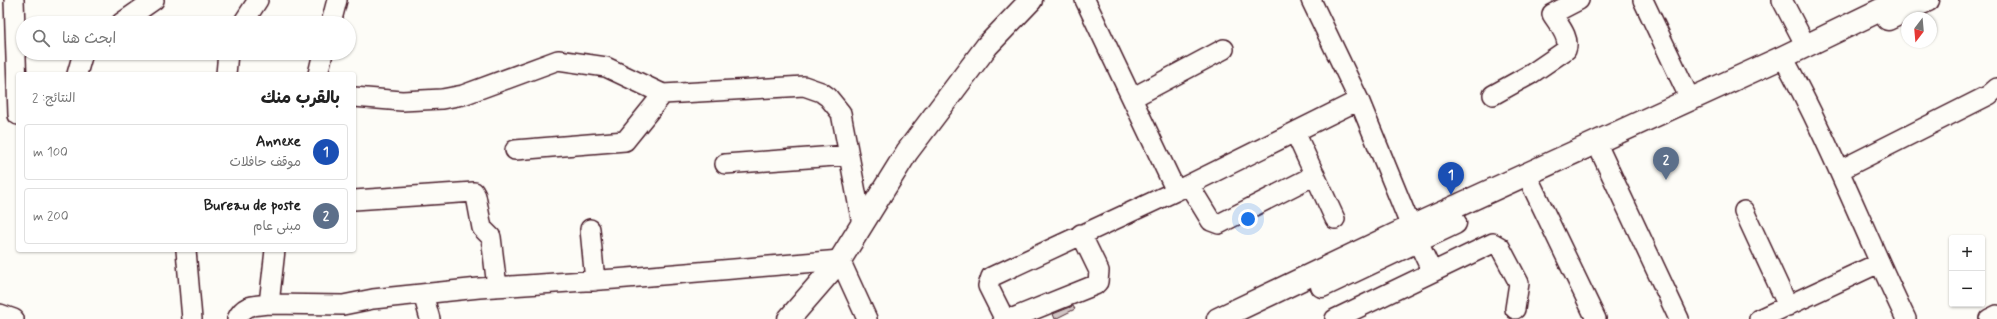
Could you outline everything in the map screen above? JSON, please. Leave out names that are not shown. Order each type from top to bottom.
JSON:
[{"type":"main road","points":[[797,316],[840,260],[907,152],[987,46],[1031,0]]},
{"type":"main road","points":[[1218,319],[1414,234],[1532,186],[1598,147],[1690,99],[1786,62],[1806,46],[1901,0]]},
{"type":"main road","points":[[1252,319],[1414,234],[1598,147],[1928,0]]},
{"type":"street","points":[[14,0],[16,58]]},
{"type":"street","points":[[131,16],[154,0]]},
{"type":"street","points":[[248,16],[258,0]]},
{"type":"street","points":[[333,16],[336,0]]},
{"type":"street","points":[[1085,0],[1132,98],[1182,188],[1211,221],[1219,224],[1315,175]]},
{"type":"street","points":[[1311,0],[1359,100],[1414,234],[1432,272]]},
{"type":"street","points":[[1493,95],[1531,74],[1566,50],[1567,39],[1549,7],[1578,0]]},
{"type":"street","points":[[1643,0],[1690,99]]},
{"type":"street","points":[[1782,0],[1806,46]]},
{"type":"street","points":[[1132,98],[1224,48]]},
{"type":"street","points":[[16,60],[17,72]]},
{"type":"street","points":[[78,72],[81,60]]},
{"type":"street","points":[[226,72],[227,60]]},
{"type":"street","points":[[318,72],[321,60]]},
{"type":"street","points":[[356,97],[402,101],[442,99],[463,95],[558,60],[606,67],[663,94],[804,86],[813,88],[828,97],[841,113],[862,224]]},
{"type":"street","points":[[1786,62],[1840,170],[1879,263],[1906,319]]},
{"type":"street","points":[[1840,170],[1989,95],[1997,88]]},
{"type":"street","points":[[515,150],[625,141],[663,94]]},
{"type":"street","points":[[1082,234],[1099,271],[1098,282],[1094,285],[1013,318],[1003,316],[988,286],[991,276],[1082,234],[1182,188],[1359,100]]},
{"type":"street","points":[[1295,132],[1335,219]]},
{"type":"street","points":[[1598,147],[1679,319]]},
{"type":"street","points":[[725,164],[849,155]]},
{"type":"street","points":[[1532,186],[1596,319]]},
{"type":"street","points":[[356,200],[470,191],[474,192],[482,228],[491,237],[498,287]]},
{"type":"street","points":[[1744,211],[1788,306]]},
{"type":"street","points":[[590,229],[595,281]]},
{"type":"street","points":[[1335,319],[1493,243],[1500,247],[1519,284],[1515,309]]},
{"type":"street","points":[[186,252],[192,319]]},
{"type":"street","points":[[269,304],[275,252]]},
{"type":"street","points":[[237,319],[245,307],[269,304],[342,312],[373,298],[840,260],[867,319]]},
{"type":"street","points":[[1765,318],[1879,263]]},
{"type":"street","points":[[423,294],[430,319]]},
{"type":"street","points":[[0,314],[14,319]]},
{"type":"street","points":[[1989,319],[1997,315]]},
{"type":"building","points":[[1073,306],[1075,309],[1055,319],[1053,314]]},
{"type":"place","name":"Bureau de poste","points":[[1666,180]]},
{"type":"place","name":"Annexe","points":[[1451,195]]}]
